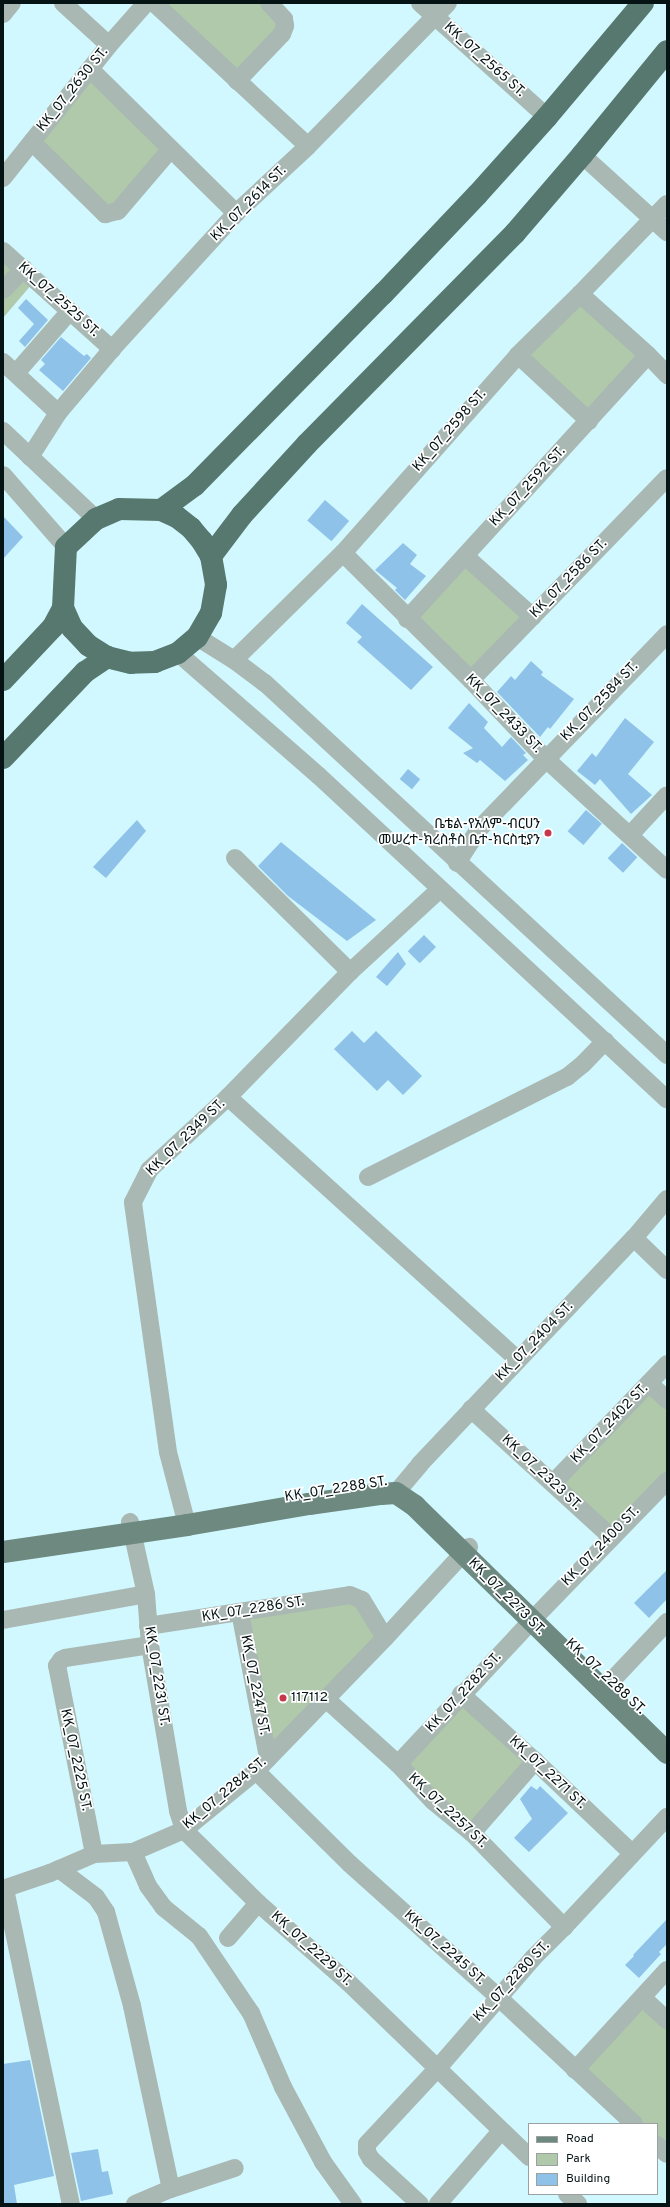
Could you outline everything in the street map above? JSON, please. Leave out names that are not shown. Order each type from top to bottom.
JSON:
[{"type":"highway","points":[[161,510],[195,485],[383,294],[477,195],[547,117],[643,3]]},
{"type":"highway","points":[[211,556],[242,515],[307,444],[515,232],[582,155],[667,51]]},
{"type":"highway","points":[[3,680],[53,627],[63,608],[66,547],[96,519],[118,509],[161,510],[177,518],[191,528],[202,541],[211,556],[216,585],[211,613],[196,637],[178,653],[155,662],[131,663],[107,657],[88,645],[72,628],[63,608]]},
{"type":"highway","points":[[3,758],[85,672],[107,657]]},
{"type":"main road","name":"KK_07_2288 ST.","points":[[3,1552],[185,1519],[381,1494],[399,1489]]},
{"type":"main road","name":"KK_07_2273 ST.","points":[[399,1489],[415,1506],[466,1550],[533,1618],[606,1686],[667,1753]]},
{"type":"main road","name":"KK_07_2288 ST.","points":[[3,1541],[130,1528]]},
{"type":"main road","name":"KK_07_2288 ST.","points":[[606,1686],[667,1736]]},
{"type":"street","points":[[3,14],[12,3]]},
{"type":"street","points":[[63,3],[110,45]]},
{"type":"street","name":"KK_07_2630 ST.","points":[[3,178],[110,45],[146,3]]},
{"type":"street","points":[[154,3],[308,146]]},
{"type":"street","points":[[237,81],[282,34],[285,26],[284,19],[268,3]]},
{"type":"street","name":"KK_07_2565 ST.","points":[[420,3],[547,117]]},
{"type":"street","name":"KK_07_2614 ST.","points":[[30,457],[58,413],[112,349],[236,213],[308,146],[448,3]]},
{"type":"street","points":[[91,70],[170,150],[236,213]]},
{"type":"street","points":[[32,142],[105,214],[118,211],[170,150]]},
{"type":"street","points":[[582,155],[667,232]]},
{"type":"street","name":"KK_07_2598 ST.","points":[[234,660],[343,553],[518,355],[580,294],[667,204]]},
{"type":"street","name":"KK_07_2525 ST.","points":[[3,251],[24,268],[112,349]]},
{"type":"street","points":[[3,290],[24,268]]},
{"type":"street","points":[[580,294],[648,355],[667,375]]},
{"type":"street","points":[[58,413],[9,367],[70,311]]},
{"type":"street","points":[[518,355],[589,421]]},
{"type":"street","name":"KK_07_2592 ST.","points":[[407,619],[648,355]]},
{"type":"street","points":[[3,431],[96,519]]},
{"type":"street","points":[[3,475],[66,547]]},
{"type":"street","name":"KK_07_2586 ST.","points":[[471,680],[667,478]]},
{"type":"street","name":"KK_07_2433 ST.","points":[[343,553],[407,619],[471,680],[546,759],[667,870]]},
{"type":"street","points":[[465,556],[533,617]]},
{"type":"street","name":"KK_07_2584 ST.","points":[[457,863],[479,829],[667,634]]},
{"type":"street","points":[[196,637],[234,660],[265,683],[457,863],[667,1055]]},
{"type":"street","points":[[178,653],[319,776],[667,1099]]},
{"type":"street","points":[[630,835],[667,795]]},
{"type":"street","points":[[235,858],[350,972]]},
{"type":"street","name":"KK_07_2349 ST.","points":[[185,1519],[168,1452],[133,1202],[149,1170],[228,1097],[350,972],[440,889]]},
{"type":"street","points":[[368,1177],[567,1077],[583,1064],[605,1041]]},
{"type":"street","points":[[228,1097],[518,1360]]},
{"type":"street","name":"KK_07_2404 ST.","points":[[399,1489],[472,1408],[634,1238],[667,1199]]},
{"type":"street","points":[[634,1238],[667,1270]]},
{"type":"street","name":"KK_07_2402 ST.","points":[[553,1483],[667,1364]]},
{"type":"street","points":[[649,1383],[667,1400]]},
{"type":"street","name":"KK_07_2323 ST.","points":[[472,1408],[610,1537]]},
{"type":"street","name":"KK_07_2400 ST.","points":[[533,1618],[610,1537],[667,1481]]},
{"type":"street","name":"KK_07_2231 ST.","points":[[130,1528],[146,1594],[150,1645],[178,1811],[184,1830]]},
{"type":"street","name":"KK_07_2284 ST.","points":[[4,1889],[94,1854],[133,1852],[184,1830],[262,1764],[385,1638],[466,1550]]},
{"type":"street","points":[[3,1620],[146,1594]]},
{"type":"street","name":"KK_07_2286 ST.","points":[[148,1626],[350,1595],[359,1597],[366,1604],[385,1638]]},
{"type":"street","name":"KK_07_2247 ST.","points":[[240,1612],[262,1764]]},
{"type":"street","name":"KK_07_2282 ST.","points":[[398,1764],[461,1694],[533,1618]]},
{"type":"street","points":[[606,1686],[667,1622]]},
{"type":"street","name":"KK_07_2225 ST.","points":[[94,1854],[57,1666],[61,1660],[65,1658],[150,1645]]},
{"type":"street","name":"KK_07_2271 ST.","points":[[461,1694],[535,1761],[632,1853]]},
{"type":"street","name":"KK_07_2257 ST.","points":[[326,1699],[398,1764],[433,1801],[472,1833],[564,1927]]},
{"type":"street","points":[[472,1833],[535,1761]]},
{"type":"street","name":"KK_07_2245 ST.","points":[[262,1764],[350,1864],[498,1997],[633,2123]]},
{"type":"street","name":"KK_07_2280 ST.","points":[[420,2204],[371,2159],[367,2152],[367,2144],[437,2069],[533,1958],[667,1817]]},
{"type":"street","name":"KK_07_2229 ST.","points":[[184,1830],[258,1903],[348,1982],[528,2156]]},
{"type":"street","points":[[133,1852],[148,1886],[163,1907],[199,1936],[251,2013],[284,2087],[323,2162],[353,2204]]},
{"type":"street","points":[[58,1869],[96,1896],[106,1912],[132,2006],[171,2189]]},
{"type":"street","points":[[4,1889],[71,2204]]},
{"type":"street","points":[[228,1938],[258,1903]]},
{"type":"street","points":[[576,2070],[667,1970]]},
{"type":"street","points":[[643,1998],[667,2020]]},
{"type":"street","points":[[438,2204],[501,2131]]},
{"type":"street","points":[[658,2146],[667,2154]]},
{"type":"street","points":[[136,2204],[171,2189],[235,2168]]},
{"type":"street","points":[[568,2195],[578,2204]]},
{"type":"green space","points":[[154,3],[263,3],[285,26],[237,81]]},
{"type":"green space","points":[[91,70],[170,149],[104,215],[25,136]]},
{"type":"green space","points":[[3,258],[32,284],[3,318]]},
{"type":"green space","points":[[579,294],[648,354],[593,418],[524,357]]},
{"type":"green space","points":[[465,556],[533,617],[475,681],[407,620]]},
{"type":"green space","points":[[649,1383],[667,1400],[667,1481],[611,1537],[553,1483]]},
{"type":"green space","points":[[359,1597],[385,1638],[268,1758],[240,1612]]},
{"type":"green space","points":[[461,1694],[535,1761],[472,1831],[398,1764]]},
{"type":"green space","points":[[643,1998],[667,2020],[667,2154],[658,2146],[658,2123],[633,2123],[575,2070]]},
{"type":"building","points":[[26,299],[48,320],[25,347],[19,341],[34,324],[18,308]]},
{"type":"building","points":[[61,337],[84,356],[87,354],[91,358],[63,391],[39,370],[45,364],[41,360]]},
{"type":"building","points":[[325,500],[349,521],[331,541],[307,520]]},
{"type":"building","points":[[3,516],[23,537],[3,559]]},
{"type":"building","points":[[403,543],[417,555],[410,564],[426,576],[405,600],[395,590],[397,588],[375,570]]},
{"type":"building","points":[[362,604],[433,667],[411,690],[357,642],[362,637],[346,623]]},
{"type":"building","points":[[531,661],[543,672],[541,675],[574,699],[550,729],[548,727],[540,737],[497,692],[511,676],[515,680]]},
{"type":"building","points":[[469,703],[488,722],[484,728],[502,747],[511,737],[526,753],[523,755],[528,760],[505,781],[480,760],[477,763],[463,753],[473,748],[448,728]]},
{"type":"building","points":[[625,718],[654,742],[628,774],[652,795],[631,814],[600,779],[595,785],[577,771],[592,753],[596,757]]},
{"type":"building","points":[[408,769],[420,779],[412,789],[400,779]]},
{"type":"building","points":[[586,810],[602,824],[583,845],[568,831]]},
{"type":"building","points":[[137,820],[146,831],[106,878],[93,867]]},
{"type":"building","points":[[281,842],[376,920],[347,941],[288,896],[258,866]]},
{"type":"building","points":[[622,843],[637,857],[623,873],[608,858]]},
{"type":"building","points":[[424,935],[436,947],[420,963],[408,951]]},
{"type":"building","points":[[398,952],[406,964],[387,986],[376,977]]},
{"type":"building","points":[[352,1031],[364,1043],[376,1031],[422,1076],[403,1095],[388,1080],[377,1091],[334,1049]]},
{"type":"building","points":[[667,1570],[667,1599],[649,1618],[634,1603]]},
{"type":"building","points":[[531,1786],[537,1790],[540,1786],[568,1813],[529,1852],[514,1838],[532,1819],[520,1799]]},
{"type":"building","points":[[667,1919],[667,1944],[659,1952],[661,1954],[639,1978],[625,1965]]},
{"type":"building","points":[[30,2060],[54,2176],[14,2185],[17,2204],[3,2204],[3,2064]]},
{"type":"building","points":[[98,2149],[102,2172],[108,2171],[113,2194],[81,2201],[71,2153]]},
{"type":"place","name":"ቤቴል-የአለም-ብርሀን መሠረተ-ክረስቶስ ቤተ-ክርስቲያን","points":[[548,833]]},
{"type":"place","name":"117112","points":[[283,1698]]}]
